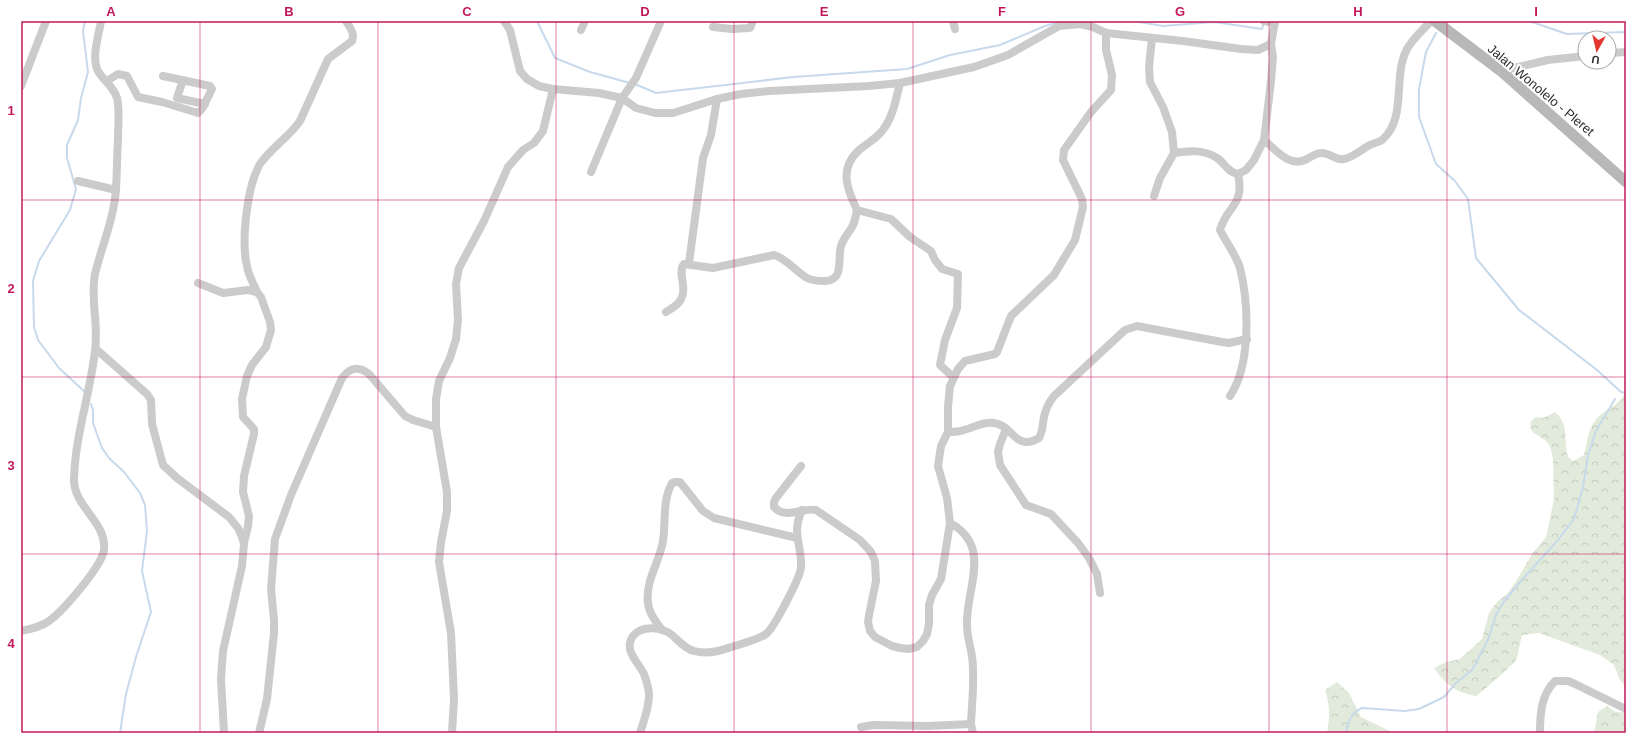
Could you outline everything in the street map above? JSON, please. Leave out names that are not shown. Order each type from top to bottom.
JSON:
[{"type":"main road","name":"Jalan Wonolelo - Pleret","points":[[1435,21],[1501,71],[1626,182]]},
{"type":"street","points":[[21,86],[23,73],[46,21]]},
{"type":"street","points":[[21,631],[37,628],[49,622],[94,571],[101,561],[104,550],[100,528],[82,502],[74,482],[80,424],[96,349],[93,288],[110,224],[116,190],[119,113],[117,97],[107,81],[98,71],[95,59],[102,21]]},
{"type":"street","points":[[224,733],[221,680],[223,650],[242,566],[244,544],[248,526],[249,516],[243,492],[244,476],[254,434],[254,429],[243,417],[242,399],[247,376],[252,365],[266,347],[271,330],[270,322],[261,297],[257,292],[247,268],[245,257],[249,195],[254,176],[265,158],[300,121],[328,59],[352,41],[354,36],[346,21]]},
{"type":"street","points":[[504,21],[510,30],[520,71],[526,79],[539,86],[553,89],[599,93],[622,98],[636,108],[655,113],[672,113],[717,99],[768,91],[900,83],[992,62],[1008,55],[1059,26],[1080,24],[1093,27],[1106,33],[1253,50],[1266,47],[1271,44]]},
{"type":"street","points":[[581,30],[584,21]]},
{"type":"street","points":[[591,172],[622,98],[636,78],[661,21]]},
{"type":"street","points":[[713,27],[732,29],[750,28],[753,21]]},
{"type":"street","points":[[1264,140],[1289,161],[1297,163],[1316,154],[1322,153],[1338,159],[1346,159],[1382,140],[1394,123],[1399,96],[1400,69],[1406,52],[1410,44],[1431,21]]},
{"type":"street","points":[[1174,153],[1200,151],[1217,158],[1228,170],[1238,174],[1246,170],[1254,160],[1264,140],[1273,57],[1271,44],[1271,22]]},
{"type":"street","points":[[801,466],[776,498],[774,505],[775,510],[795,514],[808,508],[816,510],[860,540],[871,552],[875,561],[876,581],[869,614],[870,630],[875,637],[892,646],[908,649],[917,647],[927,634],[929,624],[929,605],[932,595],[941,579],[950,523],[947,498],[938,466],[941,446],[948,432],[948,395],[953,376],[965,361],[998,352],[1011,316],[1054,275],[1072,247],[1083,206],[1082,199],[1065,166],[1062,155],[1064,150],[1092,112],[1104,100],[1111,90],[1112,75],[1106,50],[1106,33]]},
{"type":"street","points":[[1152,38],[1150,82],[1163,107],[1172,132],[1174,153],[1160,178],[1154,196]]},
{"type":"street","points":[[1501,71],[1548,60],[1577,57]]},
{"type":"street","points":[[107,81],[118,74],[127,76],[138,98],[162,102],[198,113],[205,104],[212,89],[210,86],[163,76]]},
{"type":"street","points":[[183,80],[177,98],[205,104]]},
{"type":"street","points":[[666,312],[682,298],[684,289],[681,268],[684,264],[689,263],[713,268],[774,255],[780,257],[809,279],[816,281],[827,281],[834,279],[838,275],[840,268],[841,246],[855,220],[857,210],[848,189],[846,177],[848,166],[858,151],[884,130],[894,108],[900,83]]},
{"type":"street","points":[[452,733],[454,699],[451,633],[439,562],[447,511],[447,492],[436,427],[436,399],[439,381],[450,358],[456,339],[458,320],[456,284],[459,268],[484,221],[508,167],[523,150],[534,144],[543,131],[553,89]]},
{"type":"street","points":[[689,263],[703,158],[711,135],[717,99]]},
{"type":"street","points":[[1230,396],[1235,388],[1240,374],[1247,339],[1244,294],[1239,267],[1220,230],[1222,223],[1238,201],[1240,187],[1238,174]]},
{"type":"street","points":[[78,181],[116,190]]},
{"type":"street","points":[[857,210],[892,219],[910,237],[931,251],[935,260],[942,269],[958,274],[957,308],[945,340],[940,365],[953,376]]},
{"type":"street","points":[[198,283],[223,293],[248,290],[257,292]]},
{"type":"street","points":[[948,432],[964,430],[987,422],[994,422],[1001,425],[1020,441],[1028,442],[1039,438],[1043,432],[1044,414],[1048,404],[1054,396],[1130,327],[1144,328],[1229,343],[1247,339]]},
{"type":"street","points":[[96,349],[147,394],[151,400],[152,424],[164,465],[177,478],[229,517],[238,528],[244,544]]},
{"type":"street","points":[[259,733],[267,699],[274,633],[270,589],[275,539],[291,495],[342,378],[347,371],[355,368],[362,369],[369,374],[405,416],[436,427]]},
{"type":"street","points":[[1006,429],[998,452],[1000,465],[1026,505],[1051,514],[1078,543],[1089,558],[1097,574],[1100,593]]},
{"type":"street","points":[[662,630],[652,617],[648,604],[648,591],[663,542],[665,506],[672,483],[680,482],[703,511],[714,518],[796,538]]},
{"type":"street","points":[[640,733],[648,705],[649,694],[643,673],[630,651],[630,642],[634,635],[641,630],[651,628],[662,630],[671,634],[682,645],[693,651],[705,653],[715,652],[766,634],[774,624],[800,572],[801,562],[796,538],[796,528],[802,510]]},
{"type":"street","points":[[950,523],[958,527],[968,537],[974,561],[974,580],[967,619],[968,639],[972,655],[973,672],[970,724],[973,733]]},
{"type":"street","points":[[1540,733],[1540,717],[1544,697],[1555,681],[1568,681],[1626,709]]},
{"type":"street","points":[[861,727],[874,725],[928,726],[970,724]]},
{"type":"green space","points":[[1626,390],[1626,688],[1619,678],[1614,665],[1600,655],[1539,633],[1522,635],[1516,660],[1498,678],[1476,696],[1457,690],[1447,684],[1434,668],[1446,662],[1460,659],[1482,639],[1489,613],[1497,602],[1507,594],[1532,554],[1546,537],[1554,499],[1553,459],[1550,446],[1530,428],[1531,421],[1536,417],[1543,418],[1555,412],[1563,422],[1568,457],[1573,461],[1584,455],[1593,424],[1599,416],[1618,403]]},
{"type":"green space","points":[[1337,682],[1349,693],[1361,717],[1394,733],[1327,733],[1329,711],[1325,690]]},
{"type":"green space","points":[[1607,706],[1616,712],[1626,711],[1626,733],[1594,733],[1598,712]]},
{"type":"waterway","points":[[85,21],[83,31],[88,72],[81,98],[78,120],[67,145],[67,158],[76,189],[70,210],[39,261],[33,281],[34,327],[38,340],[59,368],[85,392]]},
{"type":"waterway","points":[[537,21],[555,58],[590,72],[630,83]]},
{"type":"waterway","points":[[635,84],[656,93],[793,77],[907,69],[950,55],[1000,45],[1045,26],[1063,21]]},
{"type":"waterway","points":[[1133,21],[1163,26],[1214,22],[1262,29],[1264,23]]},
{"type":"waterway","points":[[1529,21],[1567,34],[1626,32]]},
{"type":"waterway","points":[[1436,33],[1426,52],[1419,89],[1419,117],[1436,164],[1455,181],[1468,199],[1476,258],[1519,310],[1597,370],[1621,392],[1626,393]]},
{"type":"waterway","points":[[1346,733],[1351,718],[1358,710],[1362,708],[1405,711],[1419,709],[1444,697],[1456,683],[1472,670],[1488,640],[1496,615],[1503,603],[1558,540],[1574,519],[1583,487],[1588,455],[1596,431],[1615,399]]},
{"type":"waterway","points":[[91,404],[93,410],[93,423],[102,448],[109,458],[124,472],[140,493],[145,505],[147,531],[142,571],[151,612],[136,657],[126,694],[120,733]]}]
